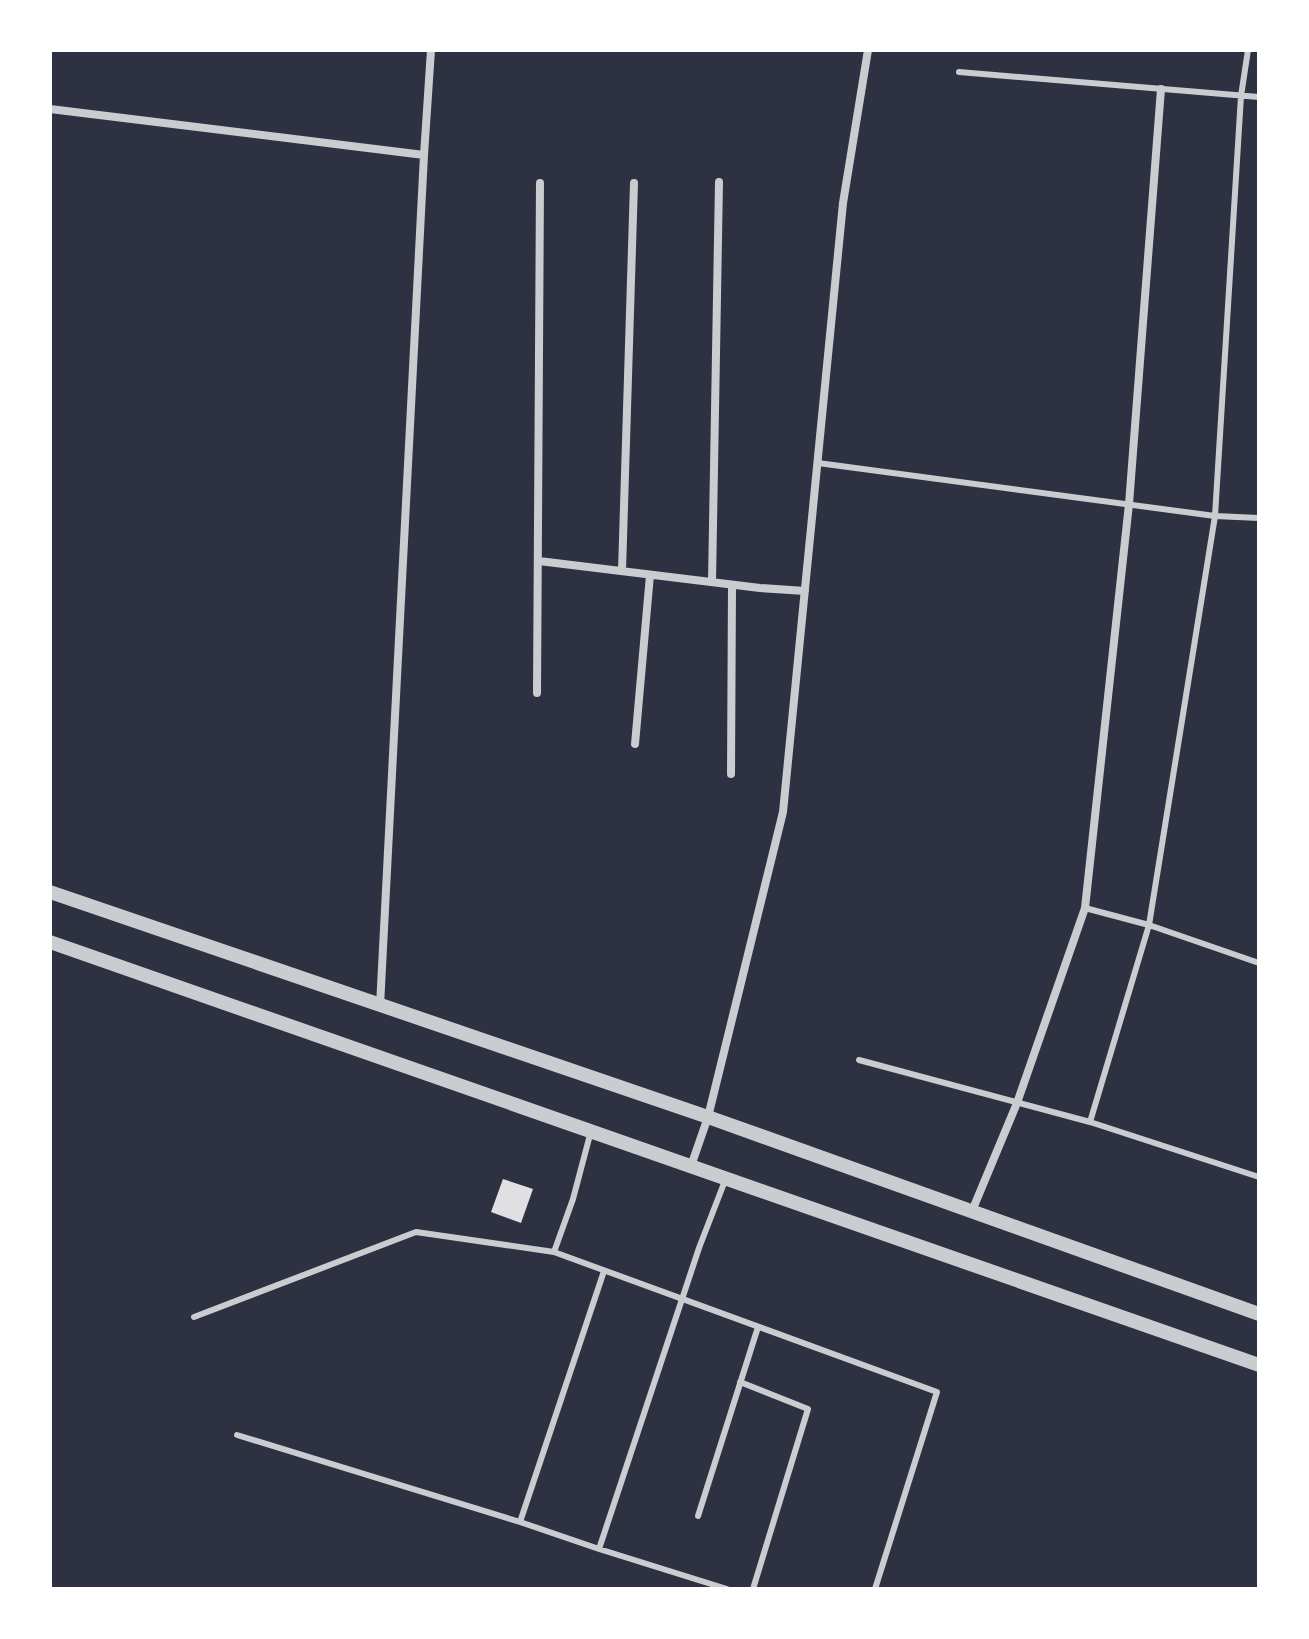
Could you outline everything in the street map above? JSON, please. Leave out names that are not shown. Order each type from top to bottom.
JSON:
[{"type":"street","points":[[380,1006],[431,50]]},
{"type":"street","points":[[691,1166],[708,1117],[783,812],[843,203],[868,50]]},
{"type":"street","points":[[972,1211],[1017,1103],[1085,908],[1129,504],[1161,89]]},
{"type":"street","points":[[50,109],[424,155]]},
{"type":"street","points":[[712,582],[719,182]]},
{"type":"street","points":[[537,693],[540,183]]},
{"type":"street","points":[[622,571],[634,183]]},
{"type":"street","points":[[539,561],[805,591]]},
{"type":"street","points":[[635,744],[650,575]]},
{"type":"street","points":[[731,774],[732,585]]},
{"type":"street","points":[[50,892],[708,1117],[1259,1314]]},
{"type":"street","points":[[50,942],[1259,1365]]},
{"type":"lane","points":[[1090,1122],[1149,925],[1215,516],[1241,96],[1248,50]]},
{"type":"lane","points":[[959,72],[1259,97]]},
{"type":"lane","points":[[818,463],[1215,516],[1259,518]]},
{"type":"lane","points":[[1085,908],[1149,925],[1259,963]]},
{"type":"lane","points":[[859,1060],[1090,1122],[1259,1177]]},
{"type":"lane","points":[[554,1252],[573,1199],[591,1131]]},
{"type":"lane","points":[[599,1549],[699,1248],[726,1178]]},
{"type":"lane","points":[[194,1317],[416,1232],[554,1252],[937,1392],[875,1589]]},
{"type":"lane","points":[[520,1522],[604,1271]]},
{"type":"lane","points":[[698,1516],[758,1327]]},
{"type":"lane","points":[[740,1382],[808,1409],[753,1589]]},
{"type":"lane","points":[[237,1435],[727,1589]]},
{"type":"building","points":[[503,1179],[533,1189],[521,1223],[491,1212]]}]
